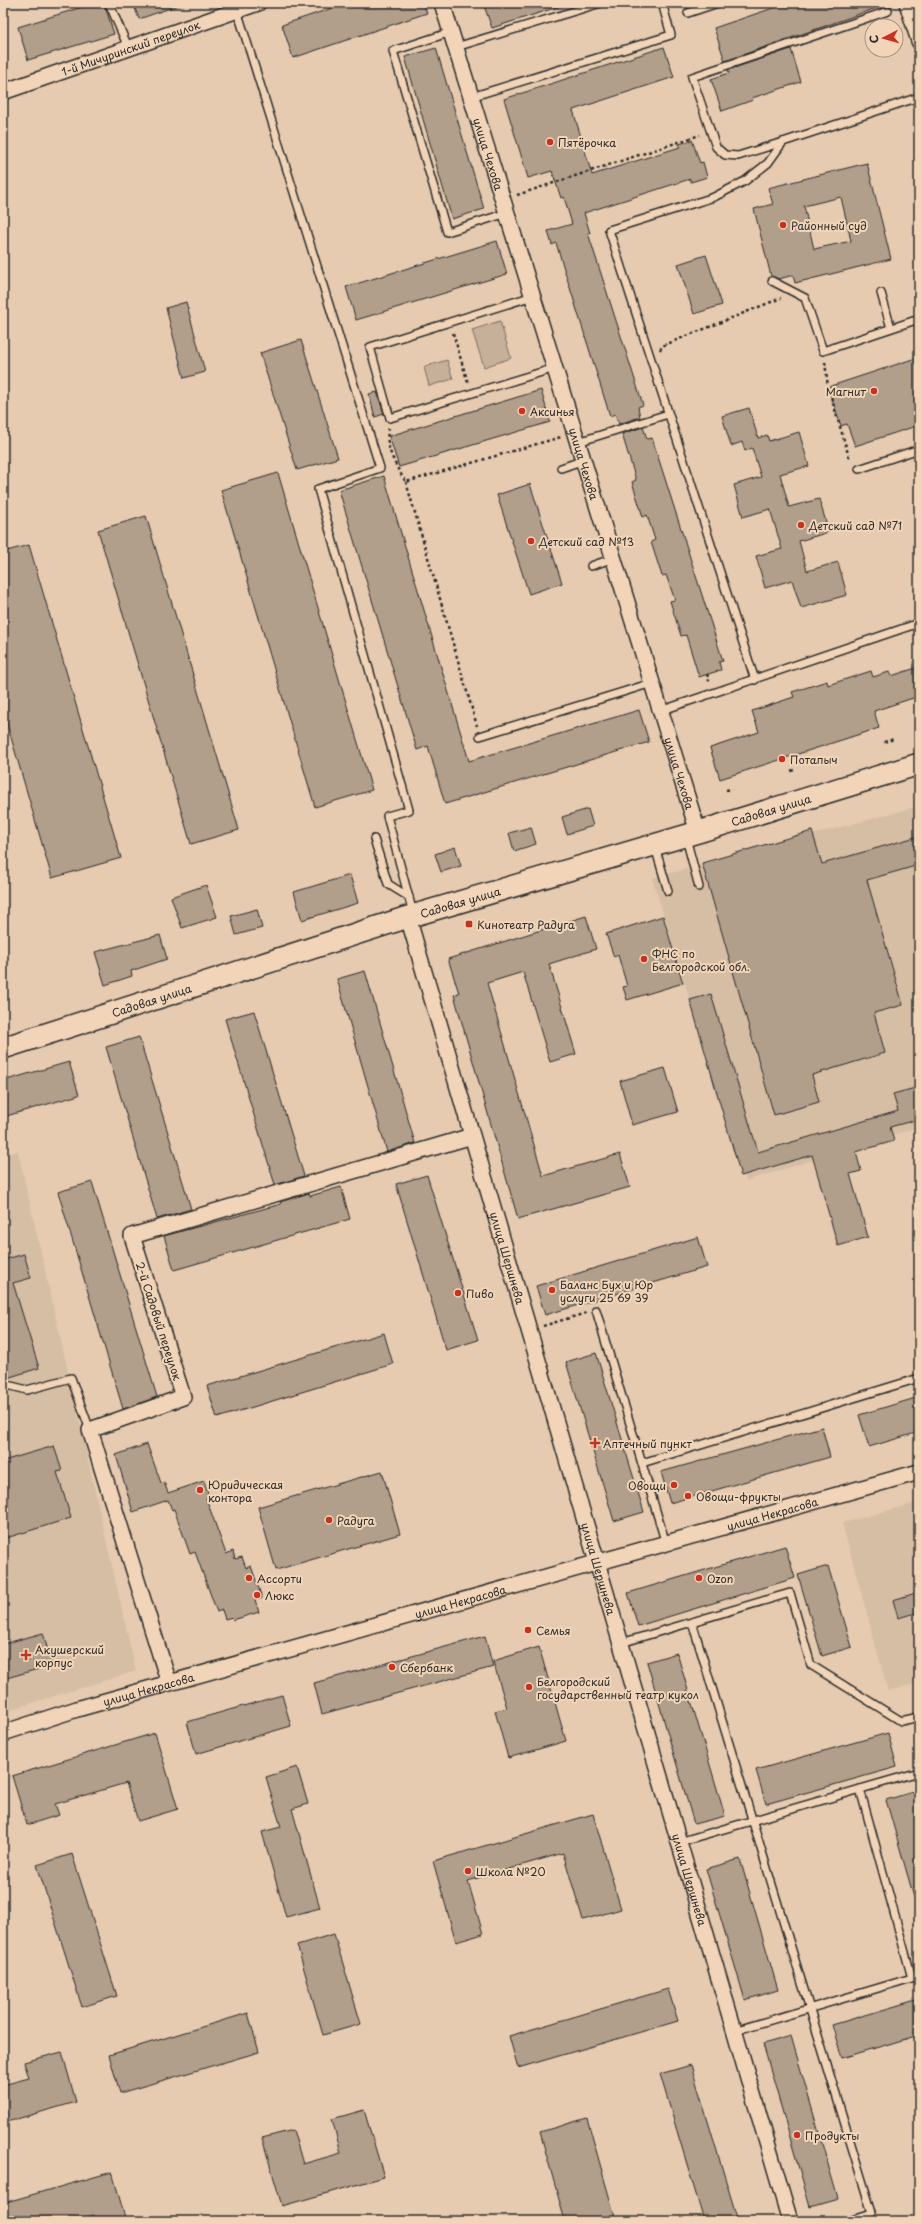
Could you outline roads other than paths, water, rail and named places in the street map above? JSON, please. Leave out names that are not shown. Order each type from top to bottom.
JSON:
[{"type":"main road","name":"Садовая улица","points":[[3,1048],[410,910],[655,845],[919,764]]},
{"type":"street","name":"1-й Мичуринский переулок","points":[[3,92],[128,47],[258,3]]},
{"type":"street","name":"улица Чехова","points":[[442,3],[652,683],[691,834]]},
{"type":"street","points":[[908,3],[919,41]]},
{"type":"street","name":"улица Шершнева","points":[[410,910],[472,1136],[790,2221]]},
{"type":"street","name":"2-й Садовый переулок","points":[[90,1430],[183,1397],[132,1236],[472,1136]]},
{"type":"street","points":[[90,1430],[169,1683]]},
{"type":"street","name":"улица Некрасова","points":[[3,1733],[77,1709],[919,1472]]},
{"type":"lane","points":[[109,3],[128,47]]},
{"type":"lane","points":[[456,48],[601,3]]},
{"type":"lane","points":[[471,97],[672,35],[662,3]]},
{"type":"lane","points":[[688,12],[718,3]]},
{"type":"lane","points":[[237,10],[380,468],[318,489],[409,810],[388,816],[410,910]]},
{"type":"lane","points":[[888,11],[692,76],[716,147],[725,155],[738,156],[919,97]]},
{"type":"lane","points":[[451,32],[393,51],[447,232],[505,206]]},
{"type":"lane","points":[[755,680],[668,414],[610,230],[714,197],[745,181],[768,163],[783,142]]},
{"type":"lane","points":[[772,281],[805,298],[823,350],[919,319]]},
{"type":"lane","points":[[881,293],[891,328]]},
{"type":"lane","points":[[533,296],[370,347],[390,418],[555,368]]},
{"type":"lane","points":[[577,438],[668,414]]},
{"type":"lane","points":[[859,468],[919,449]]},
{"type":"lane","points":[[561,468],[584,460]]},
{"type":"lane","points":[[591,566],[614,558]]},
{"type":"lane","points":[[660,710],[755,680],[919,623]]},
{"type":"lane","points":[[480,736],[652,683]]},
{"type":"lane","points":[[691,834],[699,887]]},
{"type":"lane","points":[[374,839],[388,884],[410,910]]},
{"type":"lane","points":[[655,845],[668,891]]},
{"type":"lane","points":[[596,1310],[666,1544]]},
{"type":"lane","points":[[3,1381],[4,1384],[27,1390],[72,1378],[90,1430]]},
{"type":"lane","points":[[642,1463],[919,1378]]},
{"type":"lane","points":[[621,1643],[790,1593],[811,1665],[900,1721],[919,1717]]},
{"type":"lane","points":[[692,1622],[872,2213],[847,2221]]},
{"type":"lane","points":[[679,1842],[919,1772]]},
{"type":"lane","points":[[734,2031],[912,1978],[860,1789]]},
{"type":"place","name":"Пятёрочка","points":[[550,142]]},
{"type":"place","name":"Районный суд","points":[[783,225]]},
{"type":"place","name":"Магнит","points":[[874,391]]},
{"type":"place","name":"Аксинья","points":[[522,411]]},
{"type":"place","name":"Детский сад №71","points":[[801,525]]},
{"type":"place","name":"Детский сад №13","points":[[531,541]]},
{"type":"place","name":"Потапыч","points":[[782,759]]},
{"type":"place","name":"Кинотеатр Радуга","points":[[469,924]]},
{"type":"place","name":"ФНС по Белгородской обл.","points":[[644,959]]},
{"type":"place","name":"Баланс Бух и Юр услуги 25 69 39","points":[[552,1290]]},
{"type":"place","name":"Пиво","points":[[458,1293]]},
{"type":"place","name":"Аптечный пункт","points":[[595,1443]]},
{"type":"place","name":"Овощи","points":[[674,1485]]},
{"type":"place","name":"Юридическая контора","points":[[200,1490]]},
{"type":"place","name":"Овощи-фрукты","points":[[688,1496]]},
{"type":"place","name":"Радуга","points":[[329,1520]]},
{"type":"place","name":"Ассорти","points":[[249,1578]]},
{"type":"place","name":"Ozon","points":[[699,1578]]},
{"type":"place","name":"Люкс","points":[[257,1595]]},
{"type":"place","name":"Семья","points":[[528,1630]]},
{"type":"place","name":"Акушерский корпус","points":[[26,1655]]},
{"type":"place","name":"Сбербанк","points":[[392,1667]]},
{"type":"place","name":"Белгородский государственный театр кукол","points":[[529,1687]]},
{"type":"place","name":"Школа №20","points":[[468,1871]]},
{"type":"place","name":"Продукты","points":[[797,2135]]}]
